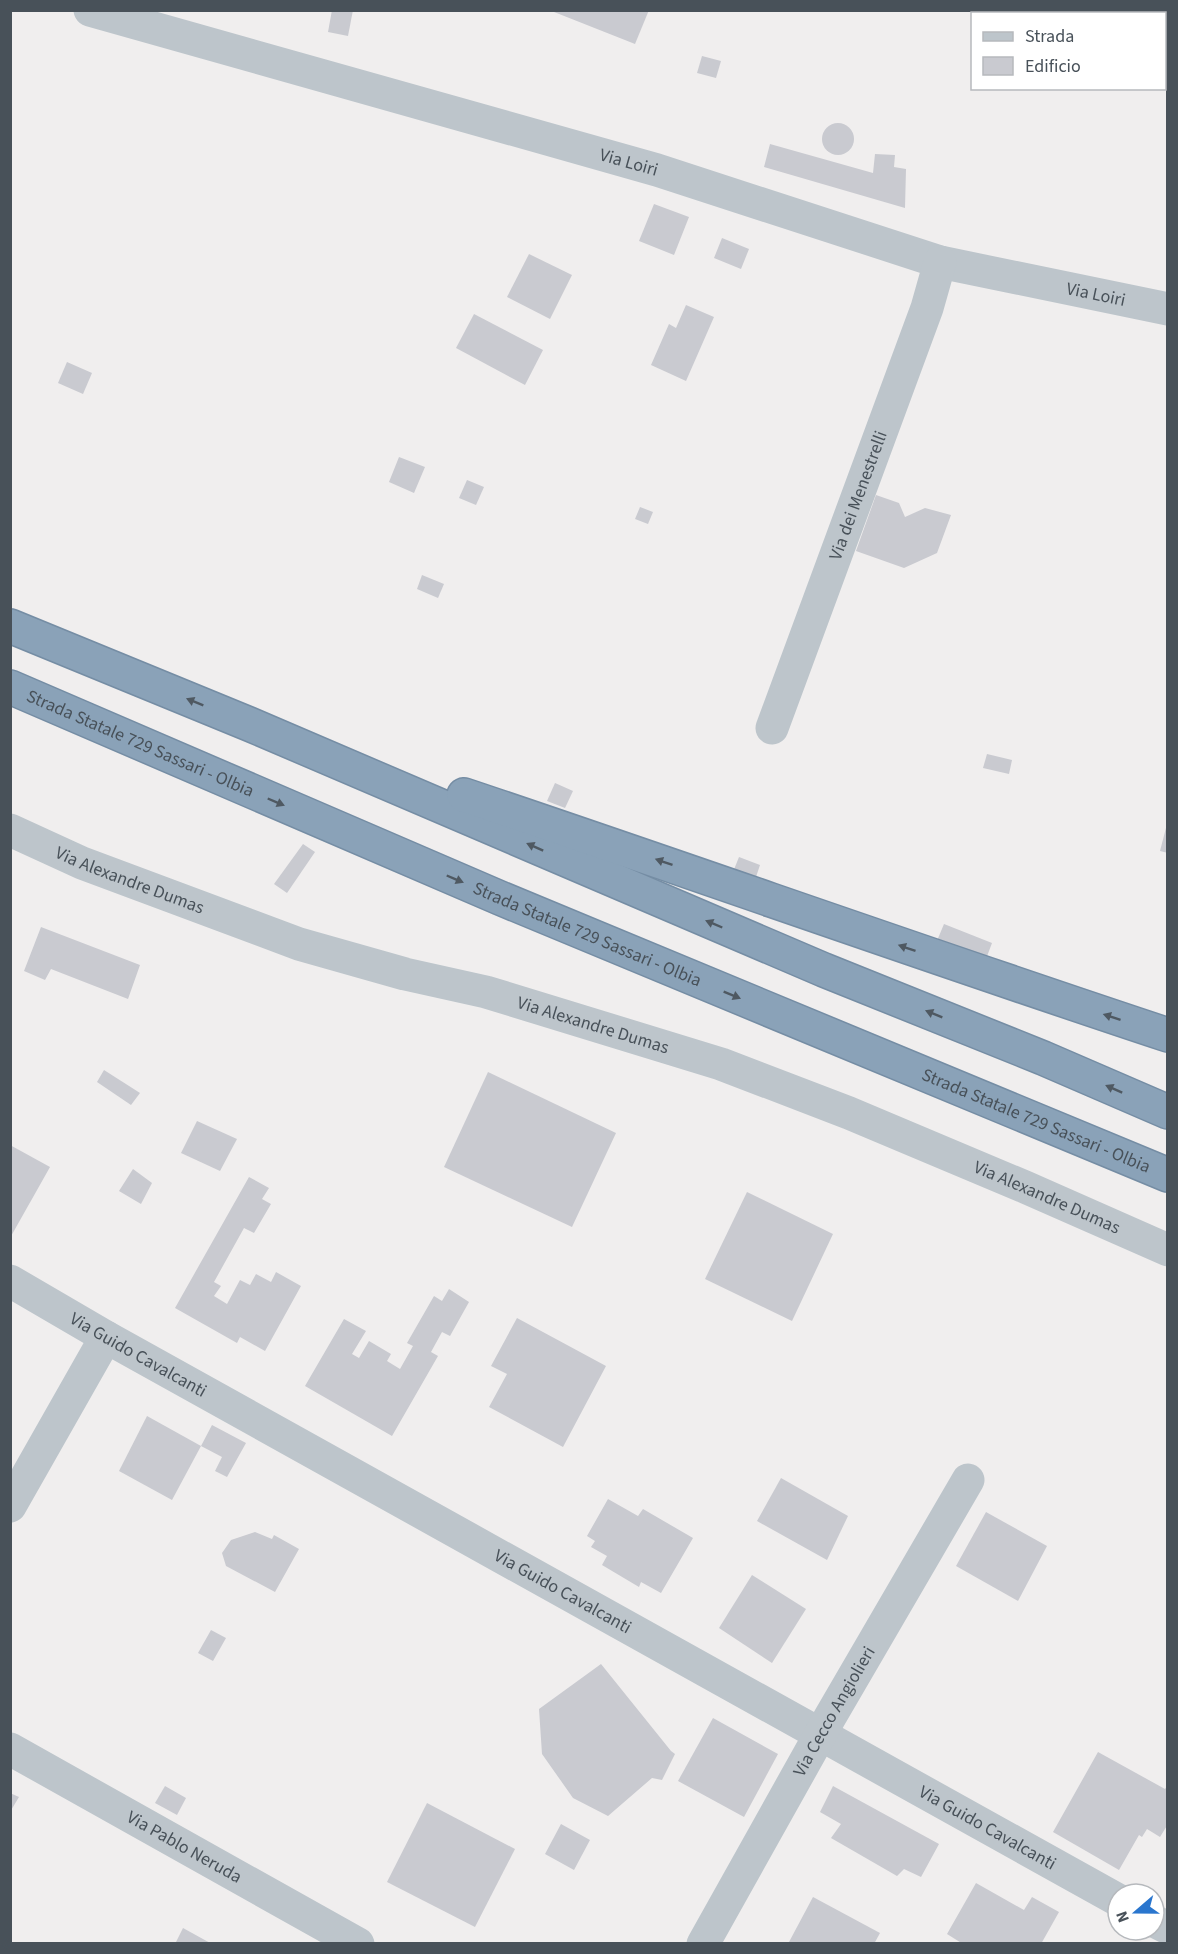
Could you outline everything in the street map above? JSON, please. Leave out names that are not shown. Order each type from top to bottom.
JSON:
[{"type":"highway","points":[[10,626],[249,724],[675,908],[1043,1058],[1167,1112]]},
{"type":"highway","name":"Strada Statale 729 Sassari - Olbia","points":[[10,687],[510,903],[1167,1175]]},
{"type":"highway","points":[[249,724],[395,771],[950,963],[1167,1035]]},
{"type":"street","name":"Via Loiri","points":[[90,10],[657,170],[940,261],[1167,309]]},
{"type":"street","name":"Via dei Menestrelli","points":[[772,728],[927,308],[940,261]]},
{"type":"street","name":"Via Alexandre Dumas","points":[[10,830],[82,863],[298,944],[405,974],[486,992],[721,1064],[849,1113],[1167,1250]]},
{"type":"street","name":"Via Guido Cavalcanti","points":[[10,1281],[106,1337],[1106,1893]]},
{"type":"street","points":[[10,1506],[106,1337]]},
{"type":"street","name":"Via Cecco Angiolieri","points":[[702,1944],[820,1734],[968,1480]]},
{"type":"street","name":"Via Pablo Neruda","points":[[10,1749],[358,1944]]},
{"type":"building","points":[[332,10],[353,10],[348,36],[328,32]]},
{"type":"building","points":[[549,10],[649,10],[635,44]]},
{"type":"building","points":[[702,56],[721,61],[716,78],[697,73]]},
{"type":"building","points":[[838,123],[849,128],[854,139],[849,150],[838,155],[827,150],[822,139],[827,128]]},
{"type":"building","points":[[770,144],[873,173],[875,154],[895,155],[894,167],[906,169],[905,208],[764,167]]},
{"type":"building","points":[[654,204],[689,217],[674,255],[639,241]]},
{"type":"building","points":[[722,238],[749,249],[741,269],[714,258]]},
{"type":"building","points":[[529,254],[572,275],[550,319],[507,297]]},
{"type":"building","points":[[686,305],[714,317],[686,381],[651,365],[669,324],[676,328]]},
{"type":"building","points":[[474,314],[543,350],[525,385],[456,348]]},
{"type":"building","points":[[67,362],[92,373],[83,394],[58,383]]},
{"type":"building","points":[[399,457],[425,467],[414,493],[389,482]]},
{"type":"building","points":[[467,480],[484,487],[476,505],[459,498]]},
{"type":"building","points":[[876,495],[899,503],[905,517],[925,508],[951,515],[937,553],[904,568],[856,551]]},
{"type":"building","points":[[640,507],[653,512],[648,524],[635,519]]},
{"type":"building","points":[[422,575],[444,584],[438,598],[417,589]]},
{"type":"building","points":[[987,754],[1012,760],[1009,774],[983,768]]},
{"type":"building","points":[[555,783],[573,791],[565,808],[547,801]]},
{"type":"building","points":[[1168,824],[1168,853],[1160,851]]},
{"type":"building","points":[[303,844],[315,852],[287,893],[274,884]]},
{"type":"building","points":[[739,857],[760,865],[755,880],[733,872]]},
{"type":"building","points":[[944,924],[992,943],[983,967],[934,948]]},
{"type":"building","points":[[41,927],[140,965],[128,999],[51,969],[45,980],[24,971]]},
{"type":"building","points":[[104,1070],[140,1093],[131,1105],[97,1082]]},
{"type":"building","points":[[488,1072],[616,1133],[572,1227],[444,1167]]},
{"type":"building","points":[[197,1121],[237,1139],[220,1171],[181,1153]]},
{"type":"building","points":[[10,1145],[50,1167],[10,1238]]},
{"type":"building","points":[[133,1169],[152,1183],[141,1204],[119,1191]]},
{"type":"building","points":[[249,1177],[269,1188],[262,1199],[271,1204],[254,1233],[244,1228],[214,1282],[221,1286],[214,1296],[227,1304],[240,1280],[250,1285],[256,1274],[271,1282],[276,1272],[301,1286],[265,1351],[240,1337],[237,1343],[175,1308]]},
{"type":"building","points":[[747,1192],[833,1234],[792,1321],[705,1279]]},
{"type":"building","points":[[449,1289],[469,1302],[450,1336],[442,1332],[431,1352],[438,1356],[392,1436],[305,1386],[344,1319],[366,1331],[352,1354],[359,1358],[369,1341],[391,1354],[387,1361],[400,1369],[413,1346],[407,1343],[434,1296],[442,1301]]},
{"type":"building","points":[[517,1318],[606,1366],[563,1447],[489,1407],[507,1374],[491,1366]]},
{"type":"building","points":[[147,1416],[201,1446],[172,1500],[119,1471]]},
{"type":"building","points":[[212,1425],[246,1443],[227,1477],[215,1471],[222,1457],[201,1446]]},
{"type":"building","points":[[781,1478],[848,1516],[827,1560],[757,1521]]},
{"type":"building","points":[[608,1499],[638,1516],[643,1509],[693,1538],[661,1593],[641,1582],[639,1587],[602,1565],[607,1556],[591,1547],[595,1541],[587,1536]]},
{"type":"building","points":[[986,1512],[1047,1546],[1018,1601],[956,1566]]},
{"type":"building","points":[[255,1532],[272,1539],[274,1535],[299,1549],[275,1592],[226,1566],[222,1553],[231,1540]]},
{"type":"building","points":[[752,1575],[806,1609],[772,1663],[719,1628]]},
{"type":"building","points":[[211,1630],[226,1638],[213,1661],[198,1653]]},
{"type":"building","points":[[601,1664],[675,1754],[662,1780],[652,1778],[608,1816],[573,1798],[542,1754],[539,1709]]},
{"type":"building","points":[[713,1718],[778,1754],[744,1817],[678,1781]]},
{"type":"building","points":[[1098,1752],[1165,1789],[1168,1785],[1168,1824],[1160,1837],[1147,1829],[1142,1837],[1139,1835],[1119,1870],[1053,1832]]},
{"type":"building","points":[[165,1786],[186,1798],[177,1815],[155,1803]]},
{"type":"building","points":[[833,1786],[939,1844],[921,1877],[904,1869],[897,1876],[831,1838],[841,1824],[820,1812]]},
{"type":"building","points":[[10,1793],[19,1797],[10,1812]]},
{"type":"building","points":[[427,1803],[515,1849],[475,1927],[387,1882]]},
{"type":"building","points":[[561,1824],[590,1840],[574,1870],[545,1854]]},
{"type":"building","points":[[976,1883],[1024,1910],[1032,1897],[1059,1912],[1041,1944],[963,1944],[947,1934]]},
{"type":"building","points":[[813,1897],[880,1933],[874,1944],[792,1944],[789,1942]]},
{"type":"building","points":[[183,1928],[212,1944],[175,1944]]}]
